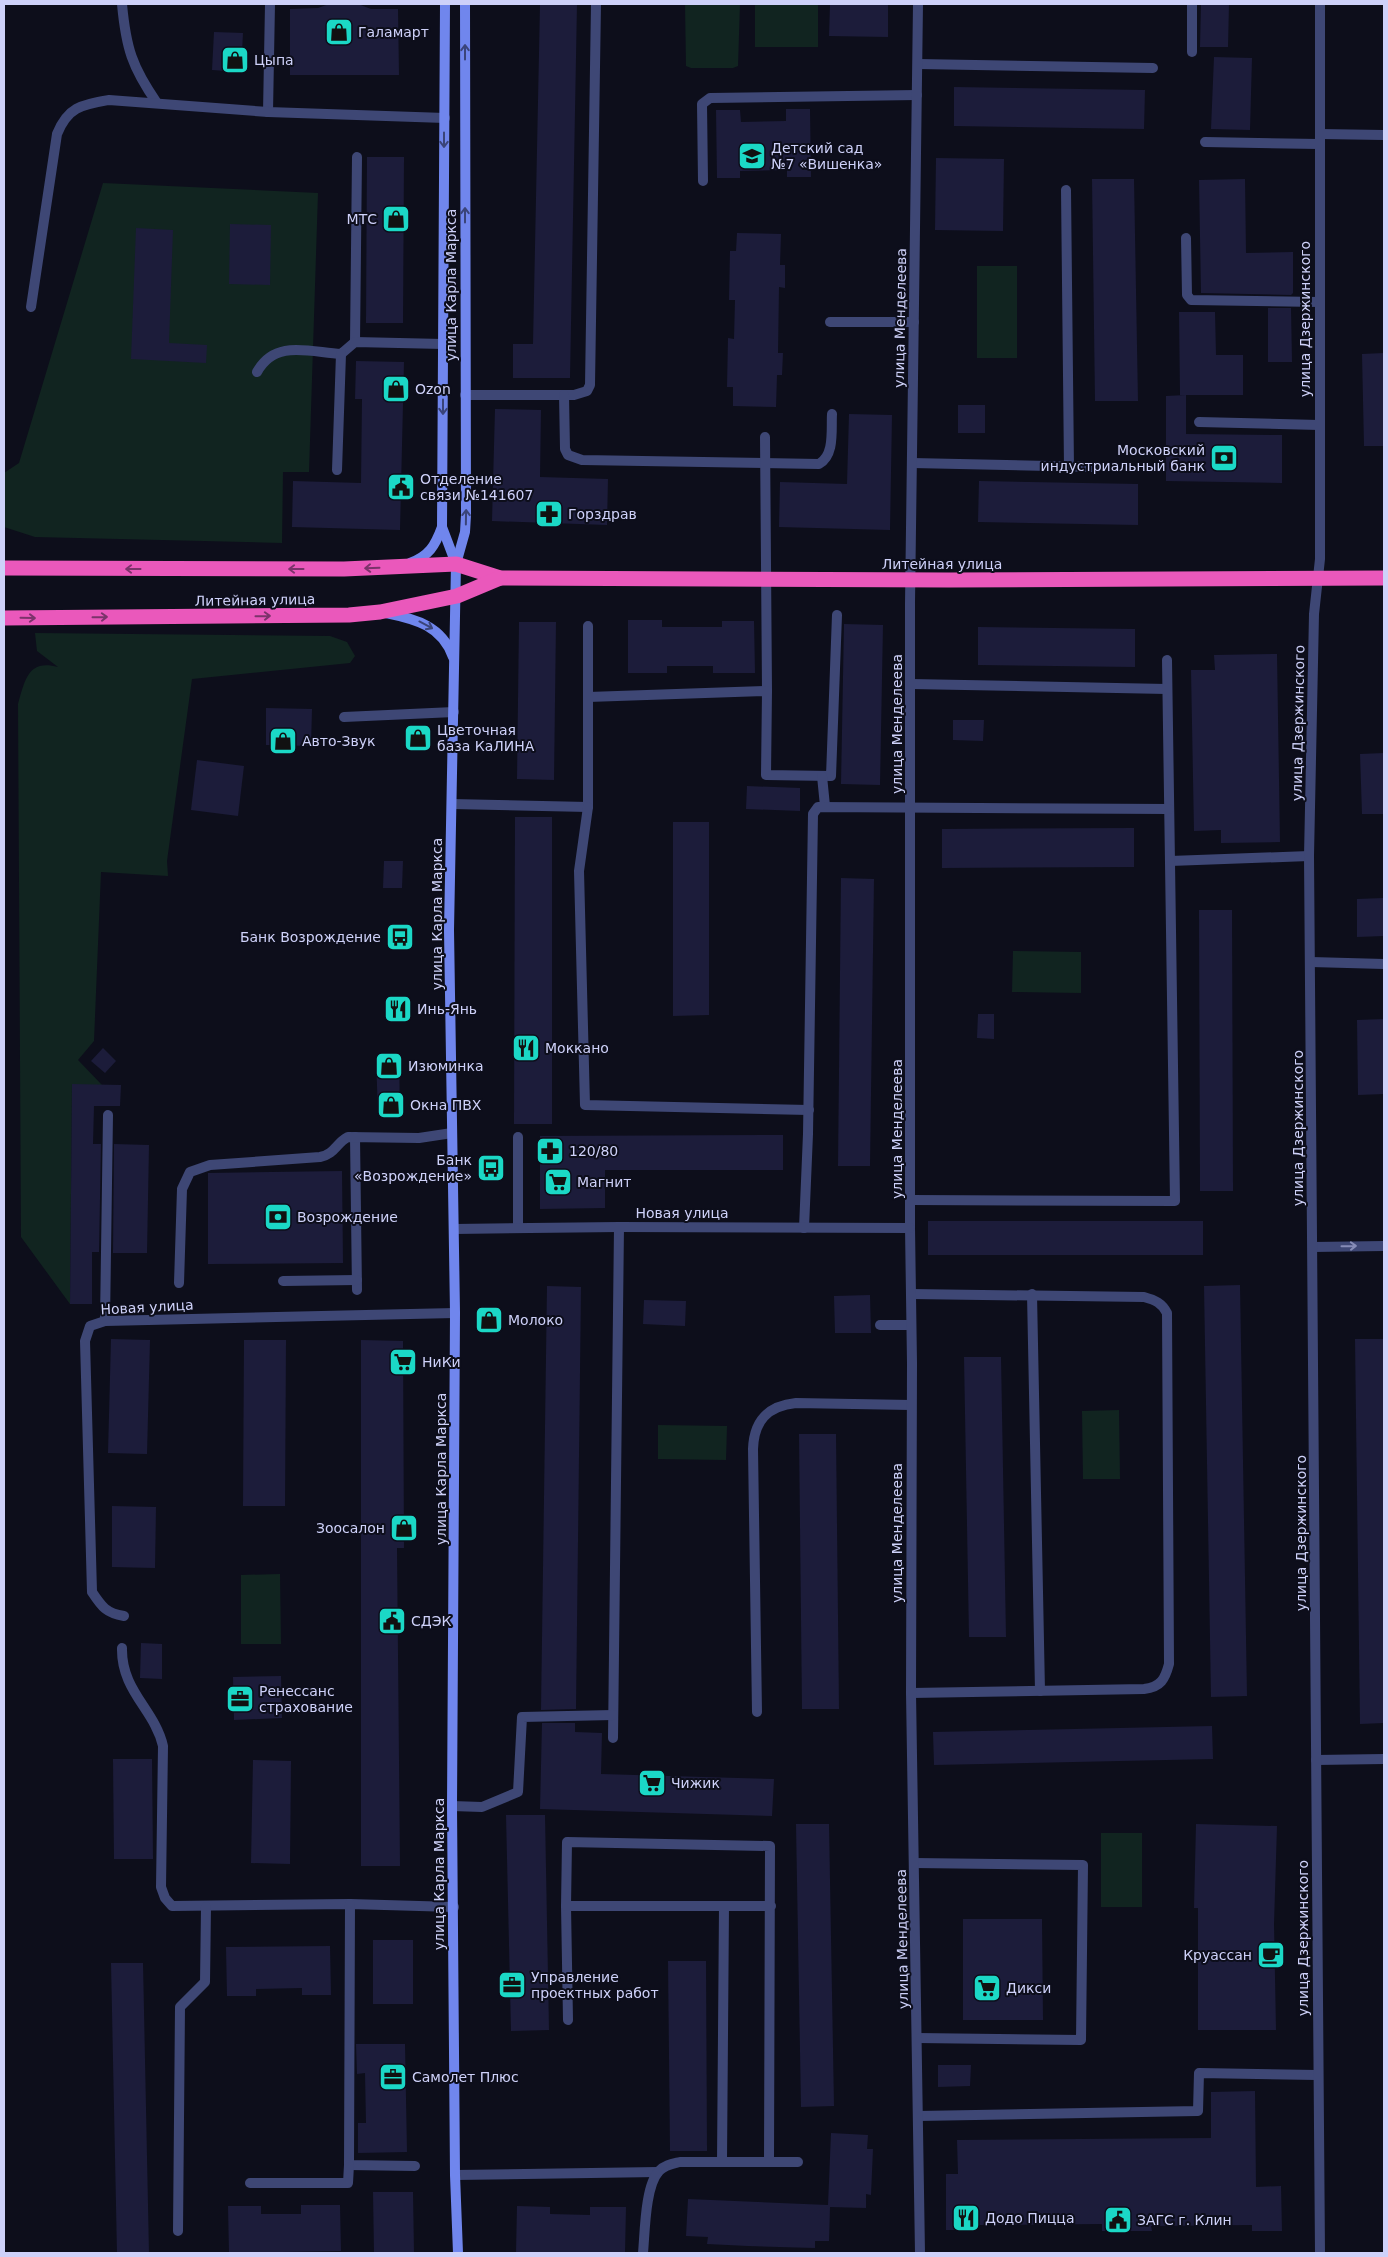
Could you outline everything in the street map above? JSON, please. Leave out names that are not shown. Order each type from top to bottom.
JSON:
[{"type":"highway","name":"Литейная улица","points":[[4,568],[344,569],[456,564],[500,578],[911,580],[1384,578]]},
{"type":"highway","name":"Литейная улица","points":[[4,618],[349,615],[380,612],[457,596],[500,578]]},
{"type":"street","points":[[122,4],[125,37],[138,76],[157,103]]},
{"type":"street","points":[[268,112],[270,4]]},
{"type":"street","name":"улица Карла Маркса","points":[[400,566],[423,558],[435,546],[442,527],[446,4]]},
{"type":"street","name":"улица Карла Маркса","points":[[458,2253],[455,2175],[452,1806],[455,1313],[449,930],[457,596],[456,564],[465,532],[466,4]]},
{"type":"street","points":[[466,395],[564,395],[583,393],[586,391],[591,380],[596,4]]},
{"type":"street","name":"улица Менделеева","points":[[918,4],[911,580],[910,1228],[911,1692],[920,2253]]},
{"type":"street","points":[[1192,4],[1192,52]]},
{"type":"street","name":"улица Дзержинского","points":[[1320,4],[1320,426],[1318,579],[1314,614],[1309,856],[1317,2075],[1320,2253]]},
{"type":"street","points":[[918,64],[1153,68]]},
{"type":"street","points":[[703,182],[702,104],[710,98],[917,95]]},
{"type":"street","points":[[31,307],[57,134],[61,123],[69,112],[84,104],[109,100],[268,112],[445,118]]},
{"type":"street","points":[[1205,142],[1384,135]]},
{"type":"street","points":[[355,342],[357,157]]},
{"type":"street","points":[[1066,190],[1069,467]]},
{"type":"street","points":[[1186,238],[1187,295],[1191,300],[1319,302]]},
{"type":"street","points":[[830,322],[914,322]]},
{"type":"street","points":[[257,372],[268,356],[276,352],[288,350],[341,354],[355,342],[443,344]]},
{"type":"street","points":[[338,470],[341,354]]},
{"type":"street","points":[[564,395],[564,442],[568,455],[582,460],[813,464],[826,460],[830,443],[832,414]]},
{"type":"street","points":[[1199,422],[1320,426]]},
{"type":"street","points":[[765,437],[766,774],[831,776],[836,615]]},
{"type":"street","points":[[912,463],[1093,468]]},
{"type":"street","name":"улица Карла Маркса","points":[[442,527],[456,564]]},
{"type":"street","points":[[380,612],[410,618],[426,624],[441,634],[450,648],[454,662]]},
{"type":"street","points":[[588,626],[588,807],[580,871],[585,1105],[809,1110]]},
{"type":"street","points":[[911,1200],[1175,1201],[1167,660]]},
{"type":"street","points":[[911,684],[1167,688]]},
{"type":"street","points":[[588,697],[767,691]]},
{"type":"street","points":[[344,717],[454,712]]},
{"type":"street","points":[[822,776],[825,806]]},
{"type":"street","points":[[452,804],[588,807]]},
{"type":"street","points":[[804,1228],[809,1110],[813,814],[818,807],[1169,809]]},
{"type":"street","points":[[1170,861],[1309,856]]},
{"type":"street","points":[[1311,962],[1384,964]]},
{"type":"street","points":[[105,1321],[108,1115]]},
{"type":"street","points":[[179,1283],[182,1189],[190,1172],[210,1165],[330,1155],[340,1141],[355,1137],[420,1138],[452,1133]]},
{"type":"street","points":[[283,1281],[357,1285],[355,1137]]},
{"type":"street","points":[[518,1137],[518,1228]]},
{"type":"street","points":[[613,1738],[619,1226]]},
{"type":"street","name":"Новая улица","points":[[454,1229],[619,1226],[910,1228]]},
{"type":"street","points":[[1313,1247],[1384,1246]]},
{"type":"street","points":[[911,1294],[1032,1294],[1144,1297],[1155,1300],[1163,1306],[1167,1314],[1169,1664],[1165,1678],[1153,1688],[1144,1689],[911,1692]]},
{"type":"street","points":[[1032,1294],[1040,1691]]},
{"type":"street","name":"Новая улица","points":[[124,1616],[112,1614],[101,1606],[92,1592],[84,1341],[90,1326],[105,1321],[455,1313]]},
{"type":"street","points":[[880,1324],[911,1325]]},
{"type":"street","points":[[757,1712],[753,1436],[759,1421],[783,1404],[911,1405]]},
{"type":"street","points":[[122,1648],[122,1662],[127,1680],[160,1734],[163,1746],[160,1887],[165,1898],[172,1906],[350,1904],[454,1907]]},
{"type":"street","points":[[452,1806],[482,1807],[518,1792],[522,1717],[613,1716]]},
{"type":"street","points":[[1316,1760],[1384,1759]]},
{"type":"street","points":[[568,2020],[567,1842],[770,1846],[769,2162]]},
{"type":"street","points":[[914,1863],[1083,1865],[1081,2040],[917,2038]]},
{"type":"street","points":[[250,2183],[348,2183],[350,1904]]},
{"type":"street","points":[[566,1906],[771,1906]]},
{"type":"street","points":[[722,2162],[724,1906]]},
{"type":"street","points":[[178,2232],[180,2007],[205,1982],[206,1907]]},
{"type":"street","points":[[918,2116],[1198,2111],[1199,2073],[1317,2075]]},
{"type":"street","points":[[643,2253],[650,2188],[658,2172],[667,2165],[680,2162],[798,2162]]},
{"type":"street","points":[[349,2165],[415,2166]]},
{"type":"street","points":[[455,2175],[658,2172]]},
{"type":"green space","points":[[685,4],[740,4],[738,66],[733,68],[691,68],[686,66]]},
{"type":"green space","points":[[755,4],[818,4],[818,47],[755,47]]},
{"type":"green space","points":[[103,183],[318,193],[309,472],[283,472],[282,543],[35,537],[4,527],[4,473],[19,463]]},
{"type":"green space","points":[[977,266],[1017,266],[1017,358],[977,358]]},
{"type":"green space","points":[[35,633],[330,636],[347,642],[355,656],[350,663],[192,679],[167,861],[168,876],[101,872],[94,1041],[78,1060],[102,1085],[72,1085],[70,1304],[21,1237],[18,704],[26,680],[34,669],[48,665],[58,667],[37,651]]},
{"type":"green space","points":[[1013,951],[1081,952],[1081,993],[1012,992]]},
{"type":"green space","points":[[1119,1410],[1120,1479],[1083,1479],[1082,1411]]},
{"type":"green space","points":[[658,1425],[727,1426],[726,1460],[658,1459]]},
{"type":"green space","points":[[280,1574],[281,1644],[241,1644],[241,1575]]},
{"type":"green space","points":[[1101,1833],[1142,1833],[1142,1907],[1101,1907]]},
{"type":"building","points":[[329,4],[358,4],[371,9],[398,9],[399,75],[290,75],[290,9],[318,8]]},
{"type":"building","points":[[540,4],[577,4],[570,378],[513,378],[513,344],[533,344]]},
{"type":"building","points":[[830,4],[888,5],[888,37],[829,36]]},
{"type":"building","points":[[1201,4],[1229,4],[1228,47],[1200,47]]},
{"type":"building","points":[[214,32],[243,33],[241,72],[212,70]]},
{"type":"building","points":[[1214,57],[1252,58],[1250,130],[1211,129]]},
{"type":"building","points":[[954,87],[1145,90],[1144,129],[954,126]]},
{"type":"building","points":[[786,109],[810,109],[811,177],[787,177],[787,170],[740,171],[740,178],[717,178],[716,110],[740,110],[741,122],[786,121]]},
{"type":"building","points":[[367,157],[404,157],[403,323],[366,323]]},
{"type":"building","points":[[936,158],[1004,159],[1003,231],[935,230]]},
{"type":"building","points":[[1092,179],[1134,179],[1138,401],[1095,401]]},
{"type":"building","points":[[1245,179],[1246,253],[1293,252],[1293,293],[1291,295],[1201,293],[1199,180]]},
{"type":"building","points":[[230,224],[271,225],[270,285],[229,284]]},
{"type":"building","points":[[136,228],[173,230],[169,343],[207,345],[206,363],[131,359]]},
{"type":"building","points":[[737,233],[781,234],[780,265],[785,265],[785,288],[779,287],[778,353],[783,353],[782,375],[777,375],[776,407],[733,406],[733,387],[727,387],[728,338],[734,339],[735,300],[729,300],[730,251],[736,251]]},
{"type":"building","points":[[1268,308],[1291,308],[1292,362],[1268,362]]},
{"type":"building","points":[[1179,312],[1215,312],[1216,355],[1243,355],[1243,395],[1180,395]]},
{"type":"building","points":[[1384,353],[1384,446],[1364,446],[1362,354]]},
{"type":"building","points":[[356,361],[404,362],[400,530],[292,527],[293,481],[361,483],[362,399],[355,399]]},
{"type":"building","name":"Московский индустриальный банк","points":[[1186,395],[1186,434],[1282,435],[1282,483],[1166,481],[1166,396]]},
{"type":"building","points":[[958,405],[985,405],[985,433],[958,433]]},
{"type":"building","points":[[495,409],[541,410],[540,477],[608,479],[607,525],[492,521]]},
{"type":"building","points":[[849,414],[892,415],[890,530],[779,527],[780,482],[847,484]]},
{"type":"building","points":[[979,481],[1138,484],[1138,525],[978,522]]},
{"type":"building","points":[[628,620],[662,620],[662,627],[722,627],[722,621],[754,621],[755,673],[713,673],[713,666],[667,666],[667,673],[628,673]]},
{"type":"building","points":[[519,622],[556,622],[554,780],[517,779]]},
{"type":"building","points":[[844,624],[883,625],[880,785],[841,784]]},
{"type":"building","points":[[978,627],[1135,629],[1135,667],[978,665]]},
{"type":"building","points":[[1277,654],[1280,842],[1221,843],[1221,830],[1194,831],[1191,670],[1215,670],[1214,655]]},
{"type":"building","points":[[266,708],[312,709],[311,746],[266,745]]},
{"type":"building","points":[[953,720],[984,720],[983,741],[953,740]]},
{"type":"building","points":[[1384,753],[1384,814],[1362,814],[1360,754]]},
{"type":"building","points":[[197,760],[244,766],[238,816],[191,810]]},
{"type":"building","points":[[747,786],[800,788],[800,811],[746,809]]},
{"type":"building","points":[[515,817],[552,817],[552,1124],[514,1124]]},
{"type":"building","points":[[673,822],[709,822],[709,1015],[673,1016]]},
{"type":"building","points":[[1134,828],[1134,867],[942,868],[942,829]]},
{"type":"building","points":[[384,861],[403,861],[402,888],[383,888]]},
{"type":"building","points":[[841,878],[874,879],[870,1166],[838,1166]]},
{"type":"building","points":[[1384,898],[1384,936],[1357,937],[1357,899]]},
{"type":"building","points":[[1199,910],[1232,910],[1233,1191],[1200,1191]]},
{"type":"building","points":[[978,1014],[994,1014],[994,1039],[977,1038]]},
{"type":"building","points":[[1384,1019],[1384,1094],[1358,1095],[1357,1020]]},
{"type":"building","points":[[103,1048],[116,1061],[105,1073],[91,1061]]},
{"type":"building","points":[[376,1057],[399,1057],[400,1113],[378,1114]]},
{"type":"building","points":[[72,1084],[121,1085],[120,1106],[94,1106],[93,1144],[101,1144],[99,1252],[92,1252],[92,1304],[70,1304]]},
{"type":"building","points":[[783,1135],[783,1170],[605,1170],[605,1208],[540,1209],[540,1136]]},
{"type":"building","points":[[114,1144],[149,1145],[147,1253],[113,1253]]},
{"type":"building","name":"Возрождение","points":[[342,1171],[343,1263],[208,1264],[208,1173]]},
{"type":"building","points":[[928,1221],[1203,1221],[1203,1255],[928,1255]]},
{"type":"building","points":[[1240,1285],[1247,1696],[1211,1697],[1204,1286]]},
{"type":"building","points":[[547,1286],[581,1287],[576,1709],[541,1710]]},
{"type":"building","points":[[870,1295],[871,1333],[835,1333],[834,1296]]},
{"type":"building","points":[[644,1300],[686,1301],[685,1326],[643,1324]]},
{"type":"building","points":[[111,1339],[150,1340],[147,1454],[108,1453]]},
{"type":"building","points":[[1355,1339],[1384,1339],[1384,1723],[1360,1724]]},
{"type":"building","points":[[244,1340],[286,1340],[285,1506],[243,1506]]},
{"type":"building","points":[[361,1340],[403,1341],[404,1548],[397,1548],[400,1866],[361,1866]]},
{"type":"building","points":[[964,1357],[1001,1357],[1006,1637],[969,1637]]},
{"type":"building","points":[[799,1434],[836,1434],[839,1709],[802,1709]]},
{"type":"building","points":[[112,1506],[156,1507],[155,1568],[112,1567]]},
{"type":"building","points":[[141,1643],[162,1644],[162,1679],[140,1678]]},
{"type":"building","points":[[281,1676],[282,1718],[234,1720],[233,1677]]},
{"type":"building","points":[[542,1723],[575,1723],[575,1732],[602,1733],[601,1774],[774,1779],[772,1816],[540,1809]]},
{"type":"building","points":[[1212,1726],[1213,1759],[934,1765],[933,1732]]},
{"type":"building","points":[[113,1759],[152,1759],[153,1859],[114,1859]]},
{"type":"building","points":[[253,1760],[291,1761],[290,1864],[251,1863]]},
{"type":"building","points":[[506,1815],[545,1815],[549,2030],[511,2031]]},
{"type":"building","points":[[796,1824],[829,1824],[834,2106],[801,2107]]},
{"type":"building","points":[[1196,1824],[1277,1826],[1274,1924],[1276,2030],[1198,2030],[1198,1908],[1194,1908]]},
{"type":"building","points":[[963,1919],[1042,1919],[1043,2020],[963,2020]]},
{"type":"building","points":[[373,1940],[413,1940],[413,2004],[373,2004]]},
{"type":"building","points":[[330,1946],[331,1995],[302,1995],[302,1988],[256,1989],[256,1996],[227,1996],[226,1947]]},
{"type":"building","points":[[668,1961],[706,1961],[707,2151],[670,2151]]},
{"type":"building","points":[[111,1963],[143,1963],[149,2253],[117,2253]]},
{"type":"building","points":[[356,2044],[405,2044],[407,2152],[358,2153],[358,2123],[366,2123],[365,2073],[357,2074]]},
{"type":"building","points":[[938,2065],[971,2065],[970,2086],[938,2087]]},
{"type":"building","points":[[1255,2091],[1256,2187],[1281,2186],[1282,2231],[1252,2231],[1252,2225],[1151,2226],[1152,2231],[1102,2231],[1102,2224],[976,2225],[976,2230],[946,2230],[946,2174],[958,2174],[957,2140],[1211,2138],[1211,2092]]},
{"type":"building","points":[[831,2133],[868,2135],[867,2149],[873,2149],[871,2195],[866,2194],[866,2208],[830,2207],[829,2241],[815,2241],[815,2248],[748,2246],[707,2244],[708,2237],[686,2236],[688,2199],[828,2205]]},
{"type":"building","points":[[373,2192],[413,2192],[414,2253],[374,2253]]},
{"type":"building","points":[[301,2205],[340,2205],[341,2251],[229,2253],[228,2206],[261,2206],[261,2214],[301,2214]]},
{"type":"building","points":[[517,2206],[550,2207],[550,2214],[590,2215],[590,2207],[626,2207],[625,2253],[516,2253]]},
{"type":"place","name":"Галамарт","points":[[339,32]]},
{"type":"place","name":"Цыпа","points":[[235,60]]},
{"type":"place","name":"Детский сад №7 «Вишенка»","points":[[752,156]]},
{"type":"place","name":"МТС","points":[[396,219]]},
{"type":"place","name":"Ozon","points":[[396,389]]},
{"type":"place","name":"Московский индустриальный банк","points":[[1224,458]]},
{"type":"place","name":"Отделение связи №141607","points":[[401,487]]},
{"type":"place","name":"Горздрав","points":[[549,514]]},
{"type":"place","name":"Цветочная база КаЛИНА","points":[[418,738]]},
{"type":"place","name":"Авто-Звук","points":[[283,741]]},
{"type":"place","name":"Банк Возрождение","points":[[400,937]]},
{"type":"place","name":"Инь-Янь","points":[[398,1009]]},
{"type":"place","name":"Моккано","points":[[526,1048]]},
{"type":"place","name":"Изюминка","points":[[389,1066]]},
{"type":"place","name":"Окна ПВХ","points":[[391,1105]]},
{"type":"place","name":"120/80","points":[[550,1151]]},
{"type":"place","name":"Банк «Возрождение»","points":[[491,1168]]},
{"type":"place","name":"Магнит","points":[[558,1182]]},
{"type":"place","name":"Возрождение","points":[[278,1217]]},
{"type":"place","name":"Молоко","points":[[489,1320]]},
{"type":"place","name":"НиКи","points":[[403,1362]]},
{"type":"place","name":"Зоосалон","points":[[404,1528]]},
{"type":"place","name":"СДЭК","points":[[392,1621]]},
{"type":"place","name":"Ренессанс страхование","points":[[240,1699]]},
{"type":"place","name":"Чижик","points":[[652,1783]]},
{"type":"place","name":"Круассан","points":[[1271,1955]]},
{"type":"place","name":"Управление проектных работ","points":[[512,1985]]},
{"type":"place","name":"Дикси","points":[[987,1988]]},
{"type":"place","name":"Самолет Плюс","points":[[393,2077]]},
{"type":"place","name":"Додо Пицца","points":[[966,2218]]},
{"type":"place","name":"ЗАГС г. Клин","points":[[1118,2220]]}]
